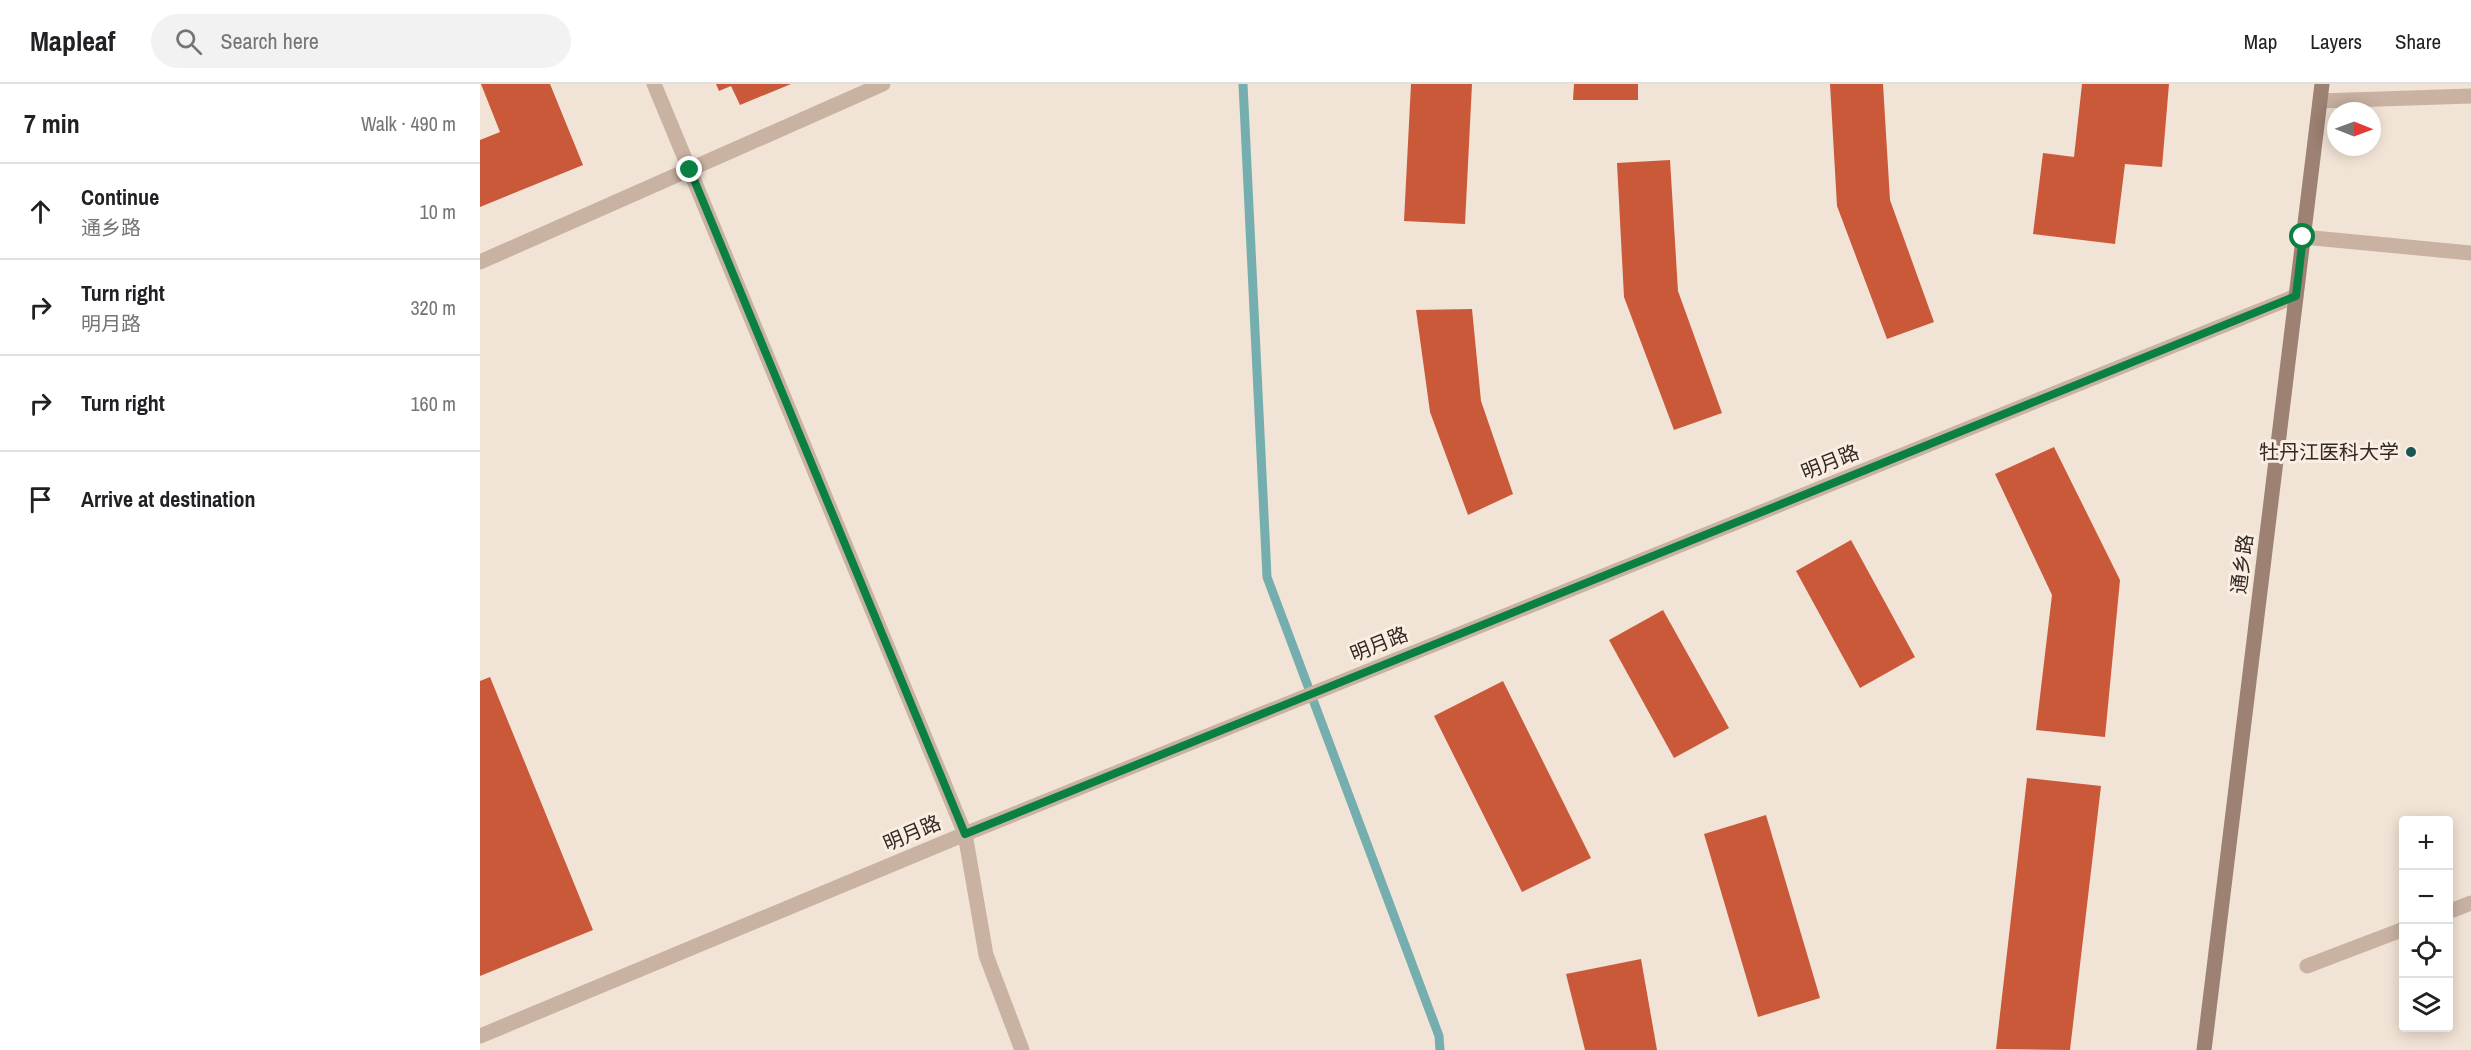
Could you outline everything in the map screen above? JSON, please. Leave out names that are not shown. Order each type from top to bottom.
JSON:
[{"type":"street","points":[[654,84],[965,834],[986,955],[1022,1050]]},
{"type":"street","points":[[480,262],[884,84]]},
{"type":"street","name":"通乡路","points":[[2204,1050],[2322,84]]},
{"type":"street","points":[[2320,101],[2471,96]]},
{"type":"street","points":[[2303,237],[2471,253]]},
{"type":"street","name":"明月路","points":[[480,1036],[965,834],[2296,296]]},
{"type":"street","points":[[2453,910],[2471,903]]},
{"type":"street","points":[[2307,966],[2399,931]]},
{"type":"building","points":[[481,84],[550,84],[583,165],[480,207],[480,140],[500,132]]},
{"type":"building","points":[[716,84],[791,84],[740,105],[731,86],[719,91]]},
{"type":"building","points":[[1411,84],[1472,84],[1465,224],[1404,221]]},
{"type":"building","points":[[1574,84],[1638,84],[1638,100],[1573,100]]},
{"type":"building","points":[[1830,84],[1883,84],[1890,200],[1934,322],[1887,339],[1837,206]]},
{"type":"building","points":[[2082,84],[2169,84],[2162,167],[2125,164],[2115,244],[2033,234],[2043,153],[2074,157]]},
{"type":"building","points":[[1670,160],[1678,291],[1722,413],[1674,430],[1624,297],[1617,163]]},
{"type":"building","points":[[1472,309],[1481,401],[1513,494],[1468,515],[1430,412],[1416,310]]},
{"type":"building","points":[[2054,447],[2120,580],[2105,737],[2036,730],[2052,595],[1995,474]]},
{"type":"building","points":[[1851,540],[1915,657],[1860,688],[1796,571]]},
{"type":"building","points":[[1663,610],[1729,728],[1674,758],[1609,640]]},
{"type":"building","points":[[490,677],[593,930],[480,976],[480,681]]},
{"type":"building","points":[[1503,681],[1591,858],[1522,892],[1434,716]]},
{"type":"building","points":[[2027,778],[2101,786],[2070,1050],[1996,1049]]},
{"type":"building","points":[[1766,815],[1820,998],[1758,1017],[1704,834]]},
{"type":"building","points":[[1641,959],[1657,1050],[1585,1050],[1566,974]]},
{"type":"waterway","points":[[1243,84],[1267,577],[1439,1036],[1440,1050]]},
{"type":"place","name":"牡丹江医科大学","points":[[2411,452]]},
{"type":"route","points":[[690,170],[965,834],[2296,296],[2303,237]]}]
